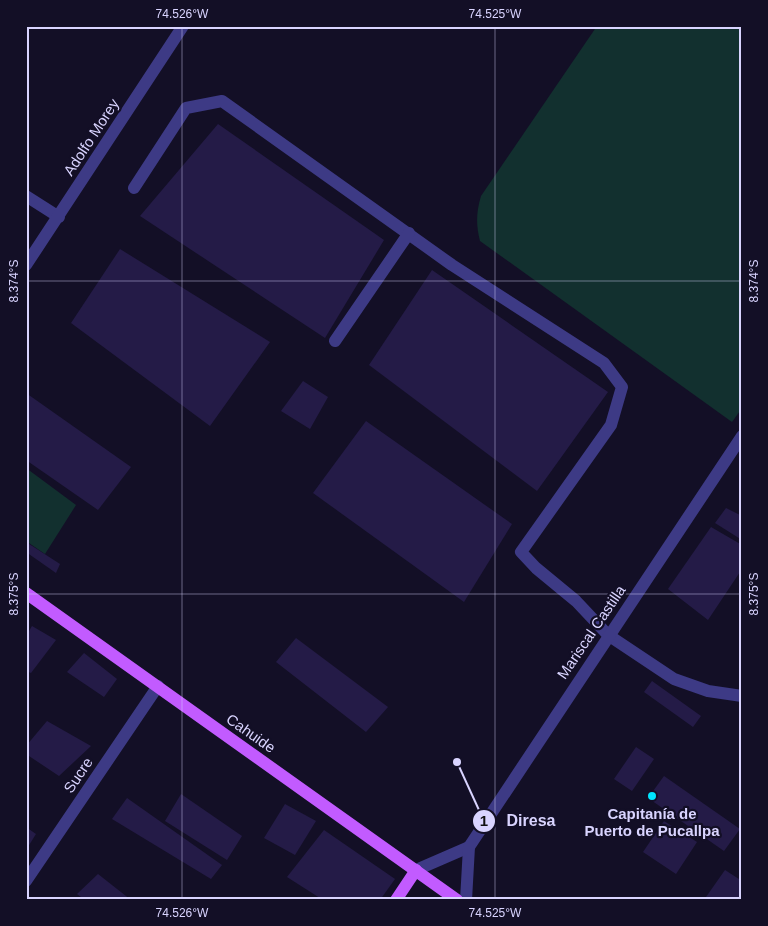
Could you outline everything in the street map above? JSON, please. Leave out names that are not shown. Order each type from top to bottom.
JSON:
[{"type":"main road","name":"Cahuide","points":[[26,593],[457,900]]},
{"type":"main road","points":[[396,900],[416,870]]},
{"type":"street","name":"Adolfo Morey","points":[[26,265],[183,26]]},
{"type":"street","points":[[134,188],[186,108],[222,101],[409,232],[452,265],[604,363],[622,387],[611,425],[521,552],[536,568],[576,601],[608,635],[674,679],[708,691],[742,696]]},
{"type":"street","points":[[26,196],[59,217]]},
{"type":"street","points":[[335,341],[409,232]]},
{"type":"street","name":"Mariscal Castilla","points":[[469,847],[608,635],[742,436]]},
{"type":"street","name":"Sucre","points":[[26,881],[158,686]]},
{"type":"street","points":[[416,870],[469,847],[466,900]]},
{"type":"green space","points":[[597,26],[736,26],[742,30],[742,408],[732,422],[480,241],[477,219],[481,196]]},
{"type":"green space","points":[[26,468],[76,505],[45,554],[26,541]]},
{"type":"building","points":[[218,124],[384,240],[325,338],[140,216]]},
{"type":"building","points":[[120,249],[270,342],[210,426],[71,323]]},
{"type":"building","points":[[432,270],[608,392],[537,491],[369,365]]},
{"type":"building","points":[[303,381],[328,397],[310,429],[281,411]]},
{"type":"building","points":[[26,393],[131,467],[98,510],[26,460]]},
{"type":"building","points":[[366,421],[512,524],[464,602],[313,493]]},
{"type":"building","points":[[726,508],[742,516],[742,540],[715,523]]},
{"type":"building","points":[[711,527],[742,545],[742,569],[708,620],[668,589]]},
{"type":"building","points":[[26,542],[60,564],[56,573],[26,552]]},
{"type":"building","points":[[32,626],[56,640],[31,673],[26,671],[26,636]]},
{"type":"building","points":[[296,638],[388,707],[366,732],[276,662]]},
{"type":"building","points":[[84,653],[117,679],[104,697],[67,672]]},
{"type":"building","points":[[652,681],[701,716],[693,727],[644,692]]},
{"type":"building","points":[[47,721],[91,746],[59,776],[26,754],[26,746]]},
{"type":"building","points":[[636,747],[654,759],[632,791],[614,779]]},
{"type":"building","points":[[664,776],[740,829],[724,851],[648,798]]},
{"type":"building","points":[[181,794],[242,836],[227,860],[165,821]]},
{"type":"building","points":[[127,798],[222,865],[211,879],[112,819]]},
{"type":"building","points":[[285,804],[316,821],[295,855],[264,838]]},
{"type":"building","points":[[664,821],[697,842],[676,874],[643,852]]},
{"type":"building","points":[[26,827],[36,834],[26,850]]},
{"type":"building","points":[[324,830],[395,879],[380,900],[323,900],[287,877]]},
{"type":"building","points":[[725,870],[742,881],[742,900],[710,900],[706,897]]},
{"type":"building","points":[[98,874],[131,900],[85,900],[77,894]]},
{"type":"place","name":"Diresa","points":[[457,762]]},
{"type":"place","name":"Capitanía de Puerto de Pucallpa","points":[[652,796]]}]
